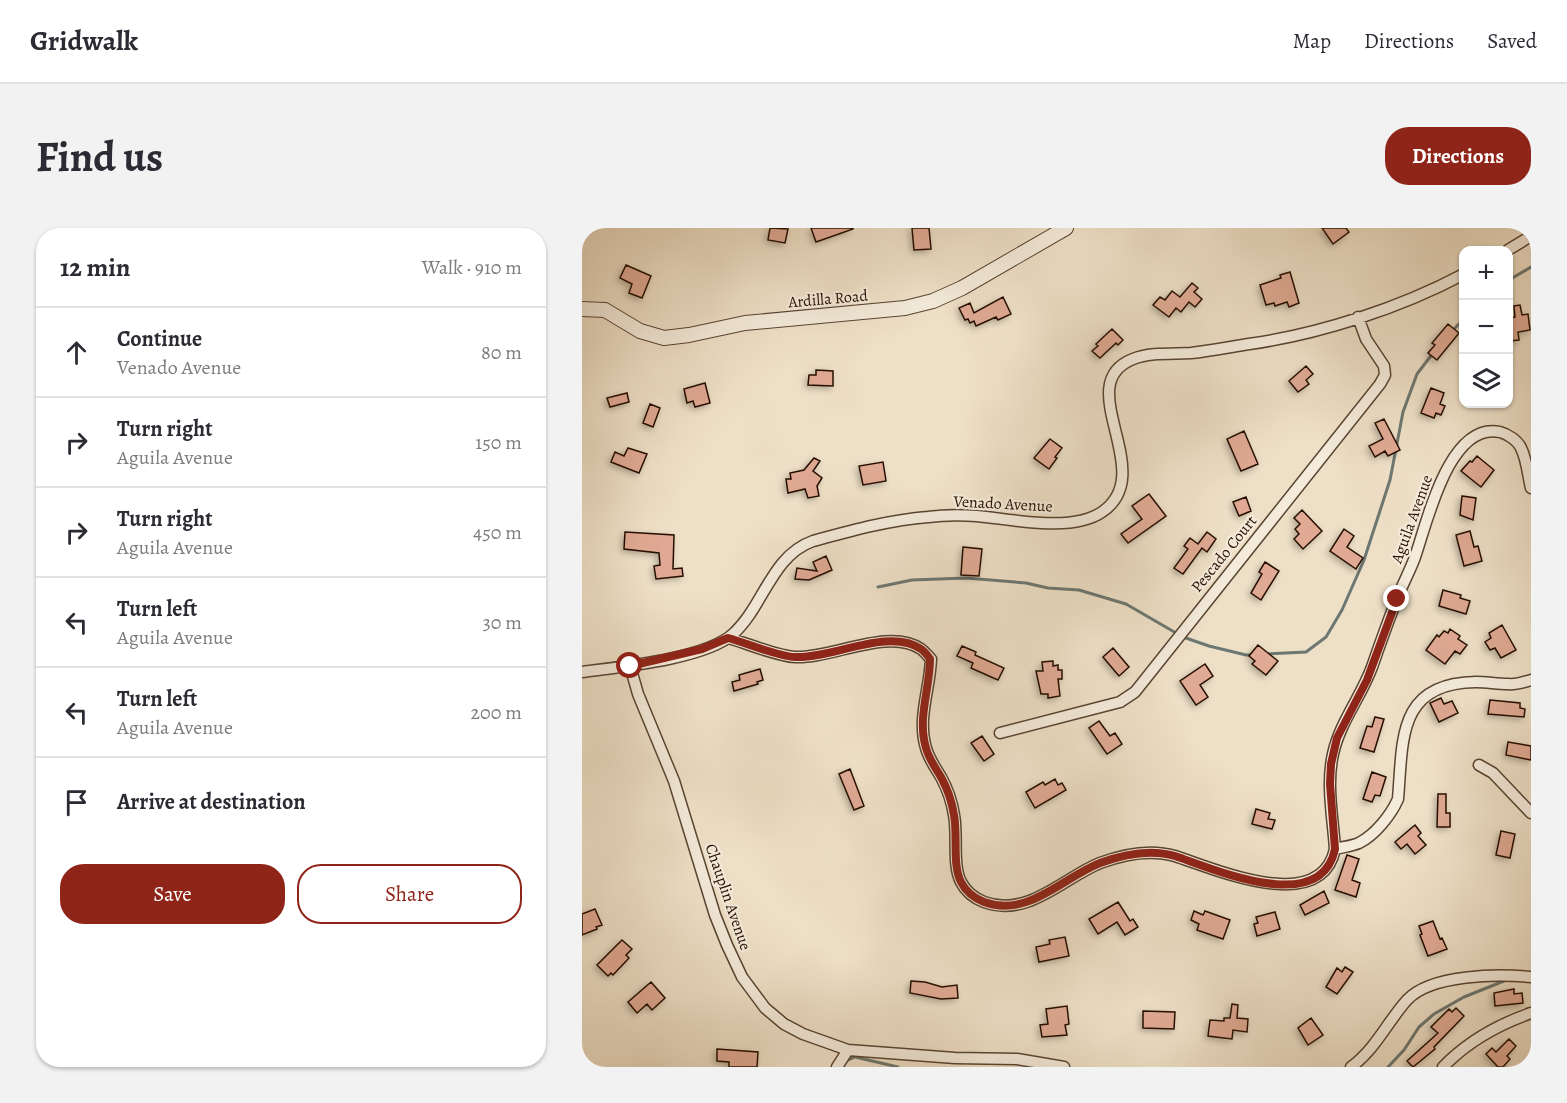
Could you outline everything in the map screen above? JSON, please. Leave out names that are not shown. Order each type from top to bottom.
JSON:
[{"type":"street","name":"Ardilla Road","points":[[582,309],[605,310],[640,331],[664,338],[745,323],[905,308],[933,301],[962,288],[1066,228]]},
{"type":"street","points":[[1513,247],[1531,236]]},
{"type":"street","name":"Venado Avenue","points":[[582,672],[630,666],[702,649],[728,638],[747,619],[780,565],[803,544],[901,520],[927,517],[978,516],[1044,523],[1089,518],[1104,511],[1117,496],[1123,481],[1120,447],[1110,414],[1108,393],[1115,374],[1127,362],[1143,356],[1193,353],[1261,343],[1327,327],[1392,307],[1459,276]]},
{"type":"street","name":"Pescado Court","points":[[1000,733],[1120,702],[1135,692],[1380,384],[1385,375],[1384,366],[1366,339],[1358,317]]},
{"type":"street","name":"Aguila Avenue","points":[[1335,849],[1330,784],[1331,764],[1337,738],[1367,680],[1442,479],[1459,452],[1475,436],[1486,431],[1495,431],[1504,433],[1516,441],[1521,448],[1531,488]]},
{"type":"street","points":[[728,638],[791,657],[808,657],[882,642],[902,641],[921,648],[930,659],[923,713],[924,737],[931,760],[951,802],[957,837],[957,871],[967,891],[976,899],[1008,906],[1022,904],[1050,892],[1098,864],[1133,854],[1150,852],[1174,856],[1211,870],[1273,884],[1297,884],[1320,874],[1333,858],[1335,849],[1365,839],[1394,808],[1398,799],[1403,736],[1409,719],[1422,699],[1432,692],[1456,684],[1477,682],[1511,685],[1531,680]]},
{"type":"street","name":"Chauplin Avenue","points":[[630,666],[638,694],[677,788],[715,915],[742,977],[757,999],[784,1024],[803,1034],[848,1050],[955,1058],[1017,1059],[1064,1067]]},
{"type":"street","points":[[1479,765],[1493,773],[1531,813]]},
{"type":"street","points":[[1351,1067],[1367,1053],[1407,1000],[1417,991],[1444,982],[1482,977],[1531,977]]},
{"type":"street","points":[[1443,1067],[1468,1044],[1508,1021],[1531,1013]]},
{"type":"street","points":[[837,1067],[848,1050]]},
{"type":"building","points":[[770,228],[788,229],[785,243],[768,240]]},
{"type":"building","points":[[811,228],[853,228],[853,229],[816,242]]},
{"type":"building","points":[[912,228],[929,228],[931,249],[914,250]]},
{"type":"building","points":[[1322,228],[1346,228],[1349,232],[1333,244]]},
{"type":"building","points":[[626,265],[651,276],[642,298],[629,293],[632,284],[620,278]]},
{"type":"building","points":[[1290,272],[1299,303],[1289,307],[1287,302],[1275,306],[1274,303],[1266,305],[1260,285],[1281,278],[1280,275]]},
{"type":"building","points":[[1192,283],[1198,288],[1194,292],[1202,299],[1195,307],[1189,302],[1181,312],[1176,308],[1169,317],[1153,305],[1160,297],[1165,300],[1172,291],[1180,297]]},
{"type":"building","points":[[1003,297],[1011,314],[998,320],[996,317],[976,326],[974,321],[970,323],[968,319],[965,320],[959,308],[970,303],[974,313]]},
{"type":"building","points":[[1520,305],[1522,315],[1528,314],[1530,330],[1518,332],[1519,340],[1513,341],[1513,317],[1515,317],[1514,306]]},
{"type":"building","points":[[1448,324],[1459,333],[1437,360],[1428,353],[1435,345],[1432,343]]},
{"type":"building","points":[[1112,329],[1123,340],[1118,345],[1116,343],[1100,358],[1092,351]]},
{"type":"building","points":[[1306,366],[1313,374],[1306,380],[1309,384],[1298,392],[1289,381]]},
{"type":"building","points":[[816,370],[833,371],[833,386],[808,385],[809,375],[816,375]]},
{"type":"building","points":[[705,383],[710,403],[695,407],[693,401],[687,403],[684,389]]},
{"type":"building","points":[[1431,388],[1444,393],[1440,404],[1445,406],[1441,415],[1436,413],[1434,418],[1421,413]]},
{"type":"building","points":[[627,393],[629,402],[610,407],[607,398]]},
{"type":"building","points":[[650,404],[660,408],[653,427],[643,423]]},
{"type":"building","points":[[1384,419],[1400,450],[1388,456],[1385,451],[1375,457],[1369,446],[1383,439],[1375,423]]},
{"type":"building","points":[[1244,431],[1258,464],[1241,471],[1227,439]]},
{"type":"building","points":[[1050,439],[1062,448],[1049,469],[1034,458]]},
{"type":"building","points":[[628,448],[647,454],[639,473],[611,462],[615,452],[624,456]]},
{"type":"building","points":[[1477,456],[1494,470],[1481,487],[1461,471]]},
{"type":"building","points":[[814,458],[820,461],[813,471],[822,478],[817,486],[819,496],[808,498],[805,489],[788,493],[786,479],[791,479],[790,473],[804,470]]},
{"type":"building","points":[[883,462],[886,481],[863,485],[859,466]]},
{"type":"building","points":[[1149,494],[1166,516],[1128,543],[1121,534],[1142,519],[1132,506]]},
{"type":"building","points":[[1462,496],[1476,498],[1473,520],[1460,515]]},
{"type":"building","points":[[1246,497],[1251,511],[1239,516],[1233,502]]},
{"type":"building","points":[[1302,510],[1322,531],[1303,549],[1294,539],[1299,534],[1295,529],[1300,524],[1294,518]]},
{"type":"building","points":[[1344,529],[1354,536],[1347,547],[1363,558],[1356,569],[1330,551]]},
{"type":"building","points":[[1470,531],[1474,547],[1478,546],[1482,561],[1464,566],[1456,535]]},
{"type":"building","points":[[625,532],[674,535],[673,569],[682,568],[683,576],[656,579],[654,566],[660,565],[659,553],[624,549]]},
{"type":"building","points":[[1207,532],[1216,539],[1207,552],[1202,548],[1183,574],[1174,568],[1188,549],[1184,546],[1190,538],[1198,544]]},
{"type":"building","points":[[963,547],[982,549],[979,576],[961,575]]},
{"type":"building","points":[[826,556],[832,570],[809,580],[795,579],[797,568],[817,571],[813,562]]},
{"type":"building","points":[[1265,562],[1279,571],[1261,600],[1251,593],[1262,574],[1259,572]]},
{"type":"building","points":[[1443,590],[1461,595],[1460,598],[1470,601],[1466,614],[1439,606]]},
{"type":"building","points":[[1502,625],[1516,650],[1501,658],[1495,648],[1490,650],[1485,642],[1491,638],[1489,633]]},
{"type":"building","points":[[1450,629],[1467,645],[1460,654],[1455,651],[1445,664],[1426,650],[1437,635],[1439,637],[1444,631],[1448,633]]},
{"type":"building","points":[[1258,645],[1278,661],[1266,675],[1252,664],[1255,661],[1249,656]]},
{"type":"building","points":[[962,646],[976,652],[975,655],[1004,668],[998,680],[971,668],[973,663],[957,656]]},
{"type":"building","points":[[1113,648],[1129,667],[1119,676],[1103,657]]},
{"type":"building","points":[[1053,661],[1053,666],[1058,665],[1058,670],[1062,670],[1062,679],[1058,679],[1060,696],[1048,698],[1048,694],[1041,694],[1036,671],[1043,671],[1042,662]]},
{"type":"building","points":[[1205,664],[1213,676],[1200,685],[1208,697],[1196,705],[1180,681]]},
{"type":"building","points":[[760,669],[763,680],[757,682],[758,684],[734,691],[732,682],[740,680],[739,675]]},
{"type":"building","points":[[1441,698],[1444,704],[1452,701],[1458,713],[1439,722],[1430,703]]},
{"type":"building","points":[[1490,700],[1520,703],[1520,708],[1525,709],[1524,717],[1488,714]]},
{"type":"building","points":[[1375,717],[1384,719],[1374,752],[1360,748],[1367,726],[1372,727]]},
{"type":"building","points":[[1099,721],[1110,736],[1115,733],[1122,744],[1107,754],[1089,728]]},
{"type":"building","points":[[982,736],[994,754],[984,761],[971,743]]},
{"type":"building","points":[[1508,742],[1531,746],[1531,760],[1506,755]]},
{"type":"building","points":[[850,769],[864,806],[854,810],[839,774]]},
{"type":"building","points":[[1372,772],[1386,777],[1380,796],[1375,795],[1372,802],[1363,799]]},
{"type":"building","points":[[1055,779],[1058,785],[1062,783],[1066,790],[1035,808],[1026,792],[1043,782],[1045,785]]},
{"type":"building","points":[[1438,794],[1446,794],[1446,813],[1450,813],[1450,827],[1437,827]]},
{"type":"building","points":[[1256,809],[1270,813],[1268,819],[1275,820],[1272,829],[1252,824]]},
{"type":"building","points":[[1415,825],[1421,833],[1418,836],[1426,845],[1415,854],[1407,844],[1401,849],[1395,842]]},
{"type":"building","points":[[1501,831],[1515,834],[1510,858],[1496,855]]},
{"type":"building","points":[[1347,855],[1359,859],[1352,880],[1360,883],[1356,897],[1335,890]]},
{"type":"building","points":[[1324,891],[1329,903],[1305,915],[1300,905]]},
{"type":"building","points":[[1118,902],[1130,921],[1133,919],[1138,927],[1125,935],[1117,922],[1098,934],[1089,919]]},
{"type":"building","points":[[595,909],[602,925],[582,935],[582,914]]},
{"type":"building","points":[[1194,911],[1203,915],[1205,911],[1230,920],[1223,939],[1197,930],[1199,924],[1191,920]]},
{"type":"building","points":[[1275,912],[1280,929],[1257,936],[1254,924],[1258,923],[1256,917]]},
{"type":"building","points":[[1433,921],[1447,949],[1428,956],[1419,926]]},
{"type":"building","points":[[1065,937],[1069,956],[1039,962],[1036,947],[1050,944],[1049,940]]},
{"type":"building","points":[[622,940],[632,949],[626,955],[629,958],[613,975],[611,973],[608,976],[597,965]]},
{"type":"building","points":[[1345,967],[1353,972],[1337,994],[1326,987],[1337,968],[1342,972]]},
{"type":"building","points":[[911,981],[942,987],[957,985],[958,998],[941,999],[910,993]]},
{"type":"building","points":[[651,982],[665,998],[652,1010],[647,1004],[637,1013],[628,1002]]},
{"type":"building","points":[[1514,989],[1514,994],[1522,993],[1523,1003],[1495,1006],[1494,993]]},
{"type":"building","points":[[1232,1004],[1238,1005],[1237,1018],[1248,1019],[1247,1032],[1233,1030],[1232,1039],[1208,1036],[1210,1020],[1224,1021],[1224,1018],[1230,1018]]},
{"type":"building","points":[[1067,1006],[1069,1024],[1065,1025],[1067,1035],[1042,1037],[1040,1025],[1048,1024],[1046,1009]]},
{"type":"building","points":[[1456,1008],[1464,1016],[1434,1047],[1435,1049],[1413,1067],[1407,1061],[1438,1033],[1431,1027],[1449,1009],[1452,1012]]},
{"type":"building","points":[[1143,1011],[1175,1012],[1174,1029],[1143,1028]]},
{"type":"building","points":[[1311,1018],[1323,1035],[1308,1045],[1298,1028]]},
{"type":"building","points":[[1509,1039],[1516,1046],[1507,1056],[1510,1059],[1503,1067],[1498,1067],[1486,1054],[1492,1048],[1496,1052]]},
{"type":"building","points":[[717,1049],[758,1052],[757,1067],[729,1067],[729,1062],[717,1061]]},
{"type":"waterway","points":[[1513,278],[1531,267]]},
{"type":"waterway","points":[[1453,330],[1459,324]]},
{"type":"waterway","points":[[1266,654],[1306,652],[1326,637],[1342,610],[1364,560],[1390,480],[1403,412],[1417,374],[1433,353]]},
{"type":"waterway","points":[[878,587],[912,580],[966,578],[1079,590],[1126,604],[1183,637],[1209,646],[1254,655]]},
{"type":"waterway","points":[[1388,1067],[1404,1050],[1419,1027],[1434,1014],[1464,997],[1504,981]]},
{"type":"waterway","points":[[846,1061],[855,1057],[898,1067]]},
{"type":"route","points":[[630,666],[702,649],[728,638],[791,657],[808,657],[882,642],[902,641],[921,648],[930,659],[923,713],[924,737],[931,760],[951,802],[957,837],[957,871],[967,891],[976,899],[986,903],[1008,906],[1032,901],[1098,864],[1133,854],[1150,852],[1163,853],[1211,870],[1273,884],[1297,884],[1320,874],[1333,858],[1335,849],[1330,774],[1337,738],[1367,680],[1397,599]]}]
